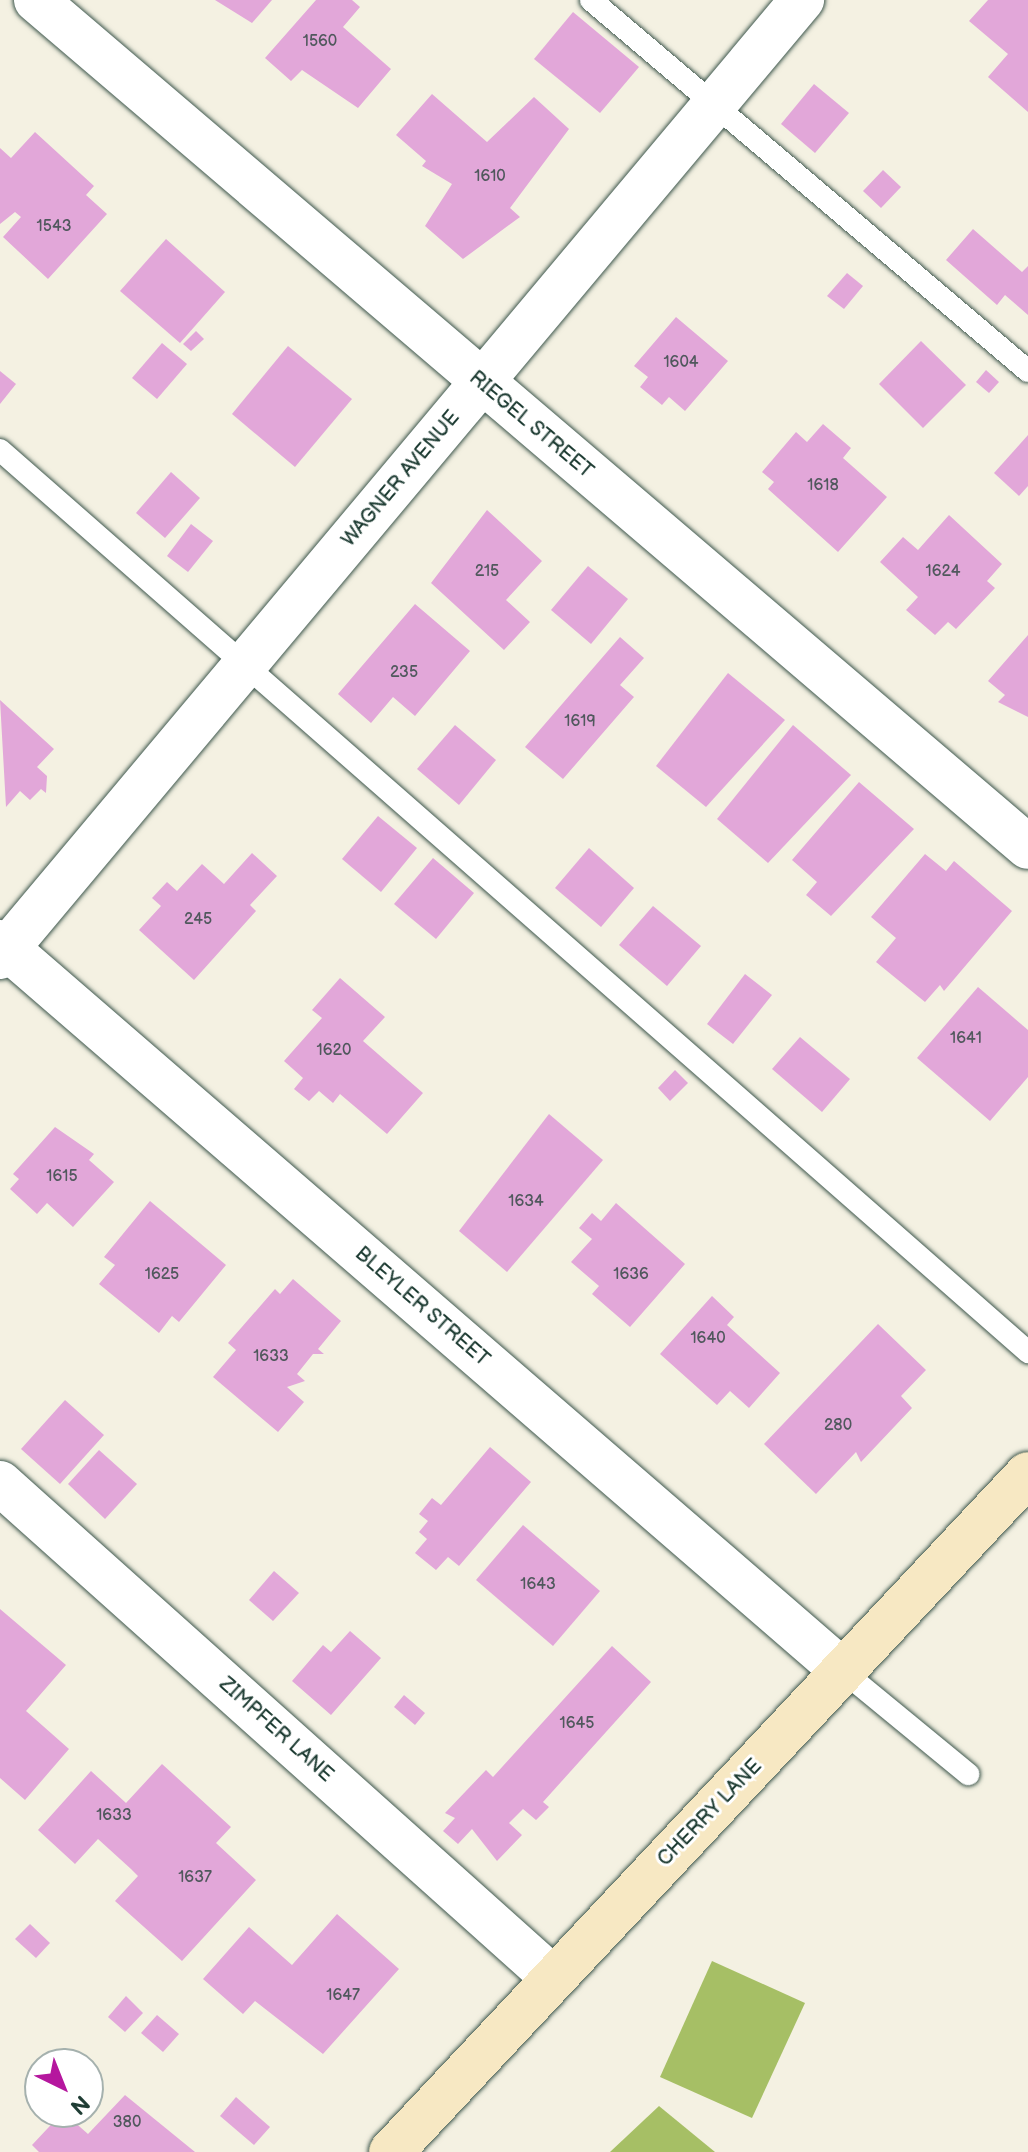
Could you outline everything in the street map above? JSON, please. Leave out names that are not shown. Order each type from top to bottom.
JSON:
[{"type":"street","name":"RIEGEL STREET","points":[[36,0],[482,384],[1028,847]]},
{"type":"street","name":"WAGNER AVENUE","points":[[3,950],[802,0]]},
{"type":"street","name":"BLEYLER STREET","points":[[3,950],[844,1672]]},
{"type":"street","name":"CHERRY LANE","points":[[391,2152],[1028,1474]]},
{"type":"street","name":"ZIMPFER LANE","points":[[0,1483],[553,1978]]},
{"type":"lane","points":[[591,0],[711,106],[1028,371]]},
{"type":"lane","points":[[0,450],[246,661],[1028,1352]]},
{"type":"lane","points":[[844,1672],[968,1774]]},
{"type":"green space","points":[[712,1961],[805,2003],[752,2118],[660,2077]]},
{"type":"green space","points":[[659,2106],[715,2152],[610,2152]]},
{"type":"building","points":[[215,0],[272,0],[252,23]]},
{"type":"building","points":[[316,0],[352,0],[360,7],[343,27],[391,69],[358,108],[302,70],[291,81],[265,58]]},
{"type":"building","points":[[988,0],[1028,0],[1028,112],[988,77],[1008,54],[969,21]]},
{"type":"building","points":[[573,12],[639,67],[600,113],[534,59]]},
{"type":"building","points":[[814,84],[849,113],[815,153],[781,124]]},
{"type":"building","points":[[432,94],[487,142],[534,97],[569,129],[510,208],[520,217],[463,259],[425,226],[452,184],[422,166],[426,161],[396,135]]},
{"type":"building","points":[[35,132],[94,186],[86,195],[107,214],[48,279],[3,237],[21,217],[15,212],[0,224],[0,148],[11,158]]},
{"type":"building","points":[[883,170],[901,187],[881,208],[863,191]]},
{"type":"building","points":[[973,229],[1022,272],[1028,266],[1028,315],[1005,295],[997,305],[946,260]]},
{"type":"building","points":[[166,239],[225,292],[180,343],[120,291]]},
{"type":"building","points":[[847,273],[863,286],[844,309],[827,296]]},
{"type":"building","points":[[676,317],[728,361],[685,411],[669,397],[662,405],[640,387],[648,377],[634,366]]},
{"type":"building","points":[[196,331],[204,339],[191,351],[183,344]]},
{"type":"building","points":[[921,341],[966,385],[923,428],[879,384]]},
{"type":"building","points":[[162,343],[187,364],[157,399],[132,378]]},
{"type":"building","points":[[288,346],[352,399],[295,467],[232,414]]},
{"type":"building","points":[[986,370],[999,382],[989,393],[976,382]]},
{"type":"building","points":[[0,371],[16,384],[0,404]]},
{"type":"building","points":[[823,424],[851,448],[843,458],[887,497],[838,552],[768,489],[774,482],[762,472],[796,432],[807,442]]},
{"type":"building","points":[[1028,435],[1028,486],[1019,496],[994,473]]},
{"type":"building","points":[[171,472],[200,498],[165,538],[136,513]]},
{"type":"building","points":[[487,510],[542,561],[506,600],[530,622],[504,650],[431,583]]},
{"type":"building","points":[[949,515],[1002,564],[987,581],[995,588],[956,629],[948,622],[935,635],[906,610],[918,597],[880,562],[903,537],[918,550]]},
{"type":"building","points":[[191,524],[213,541],[188,572],[167,556]]},
{"type":"building","points":[[588,566],[628,599],[591,644],[551,610]]},
{"type":"building","points":[[415,604],[470,651],[415,716],[393,697],[371,723],[338,694]]},
{"type":"building","points":[[1028,635],[1028,717],[998,702],[1005,695],[988,681]]},
{"type":"building","points":[[620,637],[644,658],[620,685],[634,697],[563,779],[525,747]]},
{"type":"building","points":[[728,673],[785,720],[706,807],[656,766]]},
{"type":"building","points":[[0,700],[54,749],[37,767],[47,776],[46,793],[41,789],[30,800],[20,791],[6,807]]},
{"type":"building","points":[[455,725],[496,760],[459,805],[417,769]]},
{"type":"building","points":[[793,725],[851,775],[768,863],[717,819]]},
{"type":"building","points":[[859,782],[914,829],[831,916],[806,895],[817,882],[792,860]]},
{"type":"building","points":[[378,816],[417,848],[381,892],[342,859]]},
{"type":"building","points":[[589,848],[634,888],[601,927],[555,888]]},
{"type":"building","points":[[252,853],[277,876],[250,905],[256,911],[194,980],[139,930],[161,906],[152,898],[167,882],[177,891],[202,864],[224,884]]},
{"type":"building","points":[[925,854],[946,871],[954,861],[1012,911],[944,991],[940,985],[925,1002],[876,962],[896,938],[871,917]]},
{"type":"building","points":[[433,858],[474,893],[436,939],[394,904]]},
{"type":"building","points":[[653,906],[701,946],[667,986],[619,945]]},
{"type":"building","points":[[745,974],[772,995],[733,1044],[707,1024]]},
{"type":"building","points":[[340,978],[385,1017],[363,1041],[423,1093],[387,1134],[340,1094],[333,1103],[319,1091],[309,1101],[294,1089],[303,1078],[284,1061],[322,1018],[312,1010]]},
{"type":"building","points":[[978,987],[1028,1030],[1028,1077],[990,1121],[917,1058]]},
{"type":"building","points":[[800,1037],[850,1079],[822,1112],[772,1069]]},
{"type":"building","points":[[675,1070],[688,1083],[670,1101],[658,1088]]},
{"type":"building","points":[[549,1114],[603,1160],[507,1272],[459,1231]]},
{"type":"building","points":[[55,1127],[94,1154],[89,1160],[114,1182],[73,1227],[47,1203],[37,1214],[10,1189],[19,1179],[13,1174]]},
{"type":"building","points":[[150,1201],[226,1265],[179,1322],[172,1316],[159,1333],[99,1284],[115,1265],[104,1257]]},
{"type":"building","points":[[616,1203],[685,1264],[630,1327],[592,1294],[599,1286],[571,1262],[592,1239],[579,1228],[592,1213],[601,1221]]},
{"type":"building","points":[[293,1279],[341,1321],[318,1349],[324,1354],[313,1354],[297,1374],[305,1381],[287,1387],[304,1402],[278,1432],[213,1377],[236,1350],[228,1343],[275,1289],[280,1294]]},
{"type":"building","points":[[712,1296],[734,1317],[727,1325],[780,1373],[749,1408],[730,1391],[717,1405],[660,1354]]},
{"type":"building","points":[[878,1324],[926,1370],[901,1396],[912,1408],[861,1462],[856,1452],[816,1494],[764,1444]]},
{"type":"building","points":[[65,1400],[104,1435],[60,1484],[21,1449]]},
{"type":"building","points":[[490,1447],[531,1482],[459,1566],[448,1557],[436,1570],[415,1553],[427,1539],[419,1532],[428,1521],[419,1514],[432,1498],[441,1505]]},
{"type":"building","points":[[99,1450],[137,1484],[105,1519],[68,1484]]},
{"type":"building","points":[[523,1525],[600,1591],[553,1646],[476,1580]]},
{"type":"building","points":[[274,1571],[299,1593],[273,1621],[249,1600]]},
{"type":"building","points":[[0,1609],[66,1665],[26,1711],[69,1749],[25,1800],[0,1778]]},
{"type":"building","points":[[350,1631],[381,1658],[331,1715],[292,1681],[323,1645],[331,1652]]},
{"type":"building","points":[[612,1646],[651,1682],[543,1802],[549,1807],[536,1820],[523,1809],[509,1823],[522,1835],[497,1861],[472,1829],[458,1844],[443,1831],[455,1818],[445,1813],[486,1770],[493,1777]]},
{"type":"building","points":[[404,1695],[425,1713],[415,1725],[394,1707]]},
{"type":"building","points":[[162,1764],[231,1827],[216,1843],[256,1880],[182,1961],[115,1901],[138,1876],[131,1869],[98,1839],[75,1864],[38,1830],[91,1771],[126,1803]]},
{"type":"building","points":[[337,1914],[399,1969],[323,2054],[255,2001],[243,2014],[203,1979],[249,1927],[292,1965]]},
{"type":"building","points":[[30,1924],[50,1943],[36,1958],[15,1939]]},
{"type":"building","points":[[126,1996],[143,2013],[125,2032],[108,2017]]},
{"type":"building","points":[[157,2015],[179,2034],[163,2052],[141,2033]]},
{"type":"building","points":[[125,2095],[195,2152],[39,2152],[32,2145],[48,2128],[81,2128],[88,2134],[94,2128],[104,2128],[104,2117]]},
{"type":"building","points":[[236,2097],[270,2127],[254,2145],[220,2116]]}]
